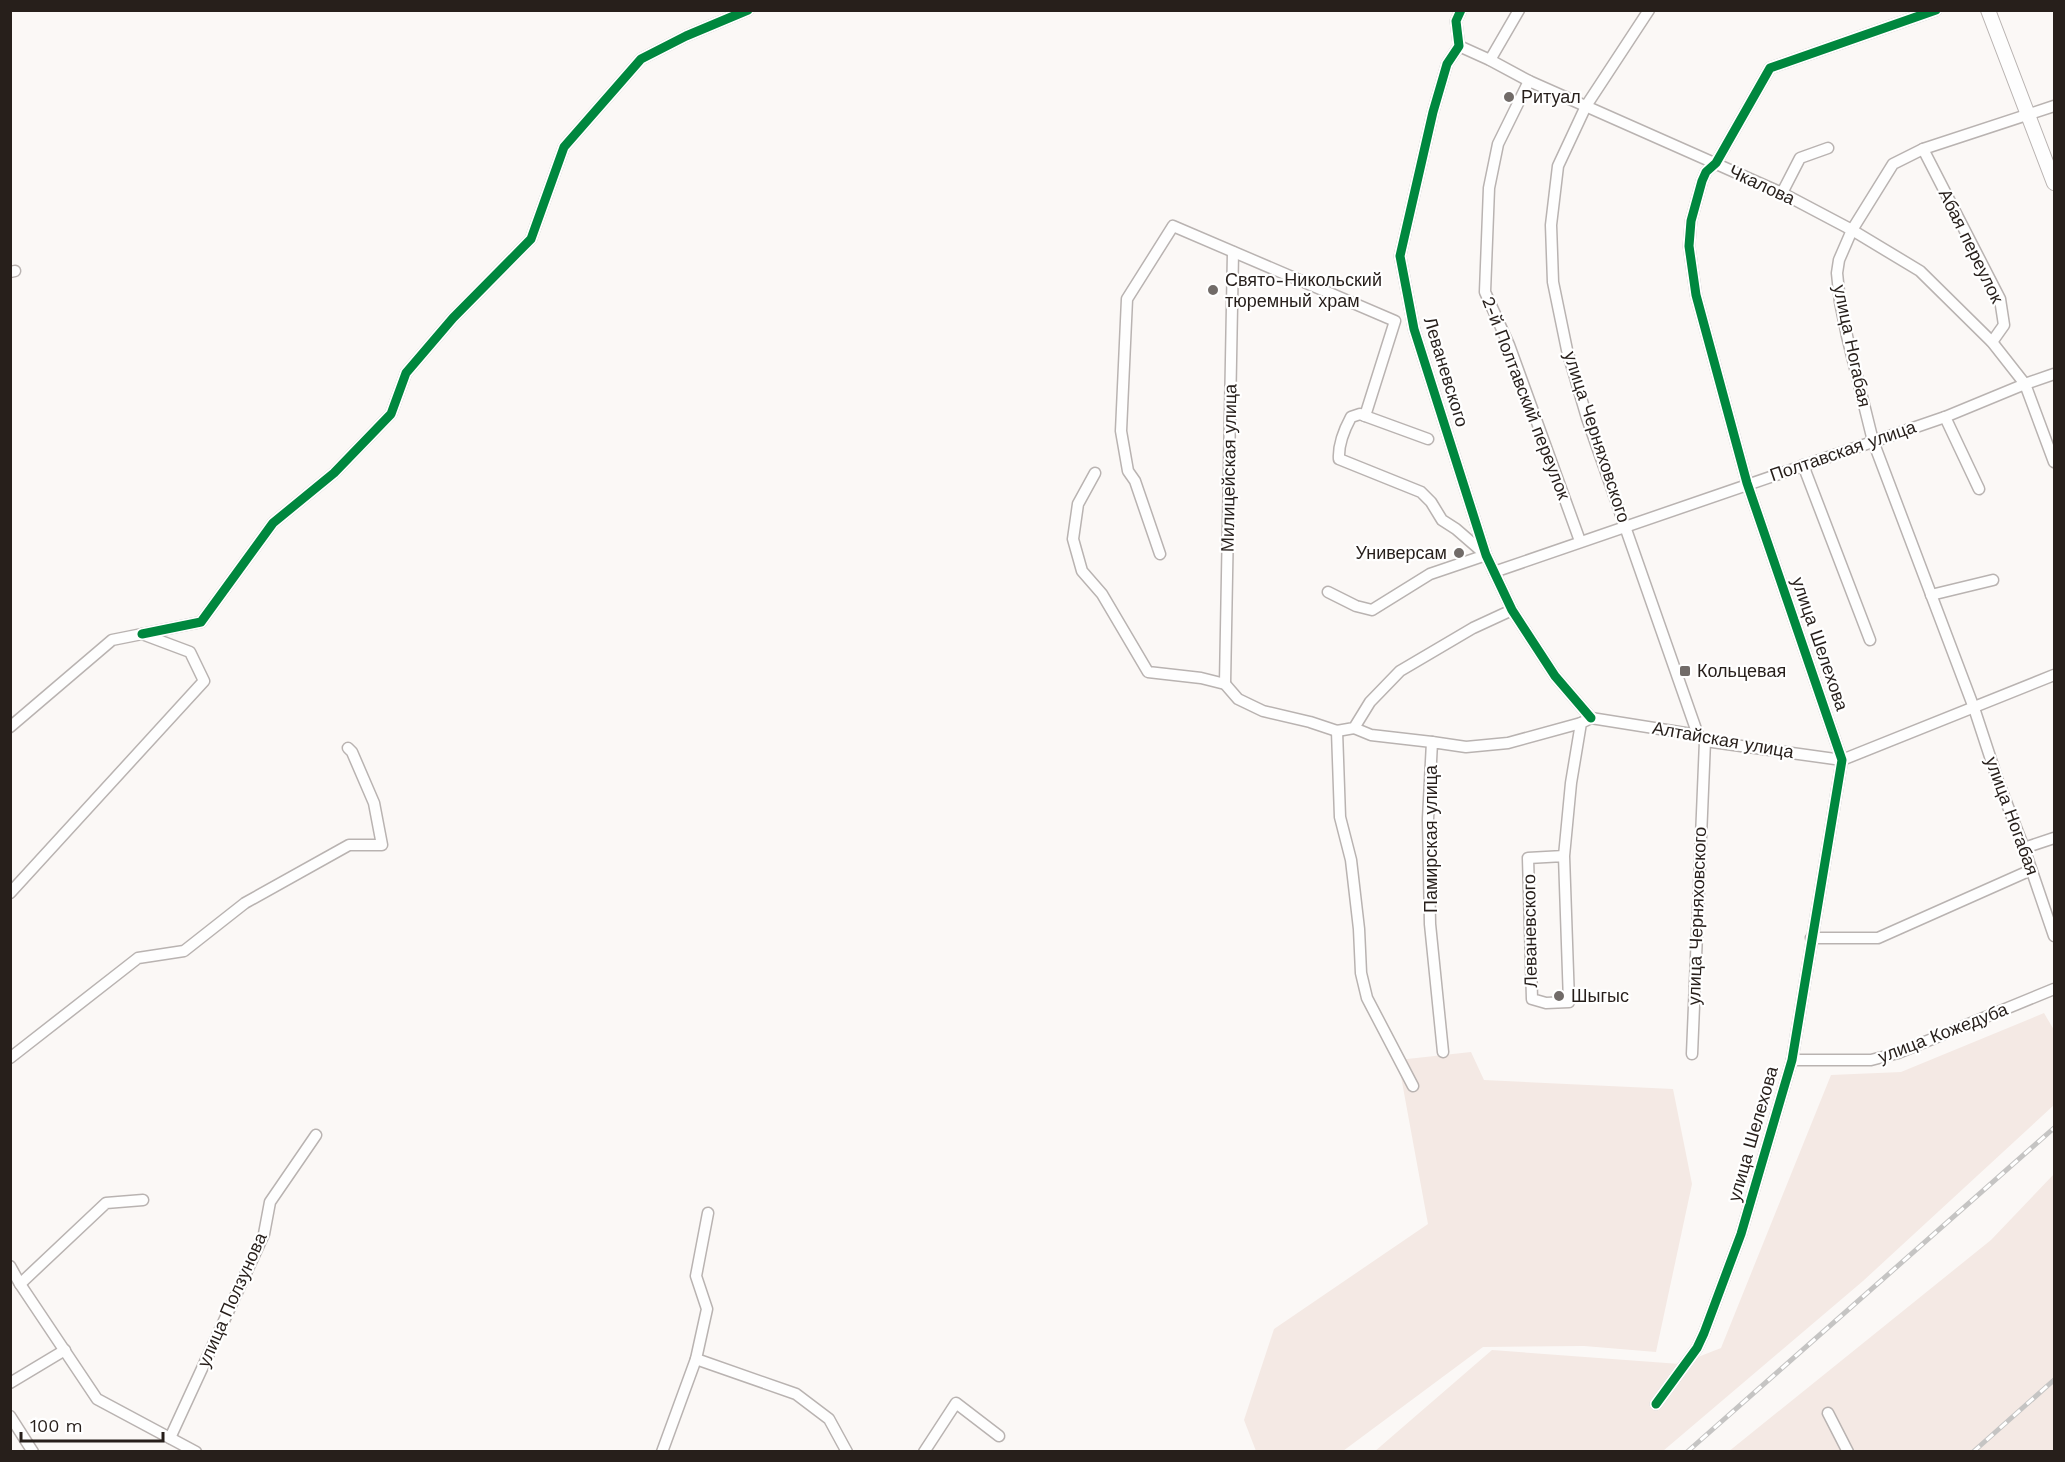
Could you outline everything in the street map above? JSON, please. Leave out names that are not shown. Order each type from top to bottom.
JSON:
[{"type":"street","points":[[10,727],[112,640],[201,622],[273,523],[334,473],[391,414],[406,373],[453,318],[531,239],[564,147],[641,59],[686,36],[747,10]]},
{"type":"street","points":[[1459,46],[1456,21],[1461,10]]},
{"type":"street","points":[[1490,60],[1519,10]]},
{"type":"street","name":"улица Черняховского","points":[[1649,10],[1586,106],[1558,166],[1551,225],[1553,282],[1567,350],[1580,395],[1701,738],[1692,1054]]},
{"type":"street","name":"улица Шелехова","points":[[1656,1404],[1697,1348],[1704,1333],[1741,1234],[1792,1060],[1842,760],[1747,483],[1696,294],[1689,246],[1691,221],[1701,181],[1706,171],[1716,163],[1770,68],[1936,10]]},
{"type":"street","points":[[1988,10],[2055,183]]},
{"type":"street","name":"Чкалова","points":[[1459,46],[1529,81],[1782,193],[1852,230],[1920,271],[1992,342],[2025,384],[2055,462]]},
{"type":"street","name":"Леваневского","points":[[1459,46],[1447,64],[1433,112],[1400,256],[1414,329],[1486,555],[1512,610],[1586,720],[1570,783],[1564,856],[1569,1002],[1546,1003],[1532,999],[1528,858],[1564,856]]},
{"type":"street","name":"2-й Полтавский переулок","points":[[1529,81],[1498,144],[1489,188],[1485,292],[1509,345],[1580,541]]},
{"type":"street","name":"улица Ногабая","points":[[2055,106],[1923,149],[1893,164],[1852,230],[1839,260],[1837,273],[1847,336],[1874,441],[1974,708],[1998,781],[2055,936]]},
{"type":"street","points":[[1782,193],[1800,158],[1828,148]]},
{"type":"street","name":"Абая переулок","points":[[1923,149],[2000,299],[2004,325],[1992,342]]},
{"type":"street","name":"Леваневского","points":[[1160,554],[1135,481],[1128,471],[1120,431],[1127,299],[1173,226],[1395,321],[1365,416]]},
{"type":"street","name":"Милицейская улица","points":[[1225,684],[1233,252]]},
{"type":"street","name":"Полтавская улица","points":[[1494,572],[1747,483],[1945,417],[2055,374]]},
{"type":"street","name":"Леваневского","points":[[1428,439],[1359,414],[1351,417],[1344,431],[1338,451],[1339,459],[1421,492],[1431,502],[1442,520],[1486,555]]},
{"type":"street","points":[[1945,417],[1979,489]]},
{"type":"street","points":[[1803,465],[1870,640]]},
{"type":"street","points":[[1095,472],[1078,504],[1073,539],[1082,571],[1102,594],[1148,672],[1201,678],[1225,684],[1238,699],[1263,711],[1337,731],[1354,728],[1371,735],[1432,742]]},
{"type":"street","points":[[1328,592],[1356,606],[1372,610],[1430,574],[1486,555]]},
{"type":"street","points":[[1931,595],[1993,580]]},
{"type":"street","points":[[1354,728],[1370,702],[1400,671],[1473,628],[1512,610]]},
{"type":"street","points":[[10,893],[204,681],[190,652],[142,634]]},
{"type":"street","name":"Алтайская улица","points":[[1586,720],[1842,760],[2055,675]]},
{"type":"street","name":"Памирская улица","points":[[1443,1052],[1430,924],[1428,819],[1432,742],[1466,747],[1508,743],[1586,720]]},
{"type":"street","points":[[1337,731],[1340,817],[1351,860],[1359,929],[1360,973],[1368,998],[1413,1086]]},
{"type":"street","points":[[10,1058],[138,958],[184,951],[245,903],[348,845],[381,845],[374,803],[352,752],[348,748]]},
{"type":"street","points":[[2024,848],[2055,838]]},
{"type":"street","points":[[1811,938],[1878,938],[2031,870]]},
{"type":"street","name":"улица Кожедуба","points":[[1792,1060],[1871,1060],[1898,1053],[2055,989]]},
{"type":"street","name":"улица Ползунова","points":[[170,1438],[264,1234],[270,1202],[315,1135]]},
{"type":"street","points":[[20,1284],[106,1203],[143,1200]]},
{"type":"street","points":[[662,1452],[696,1359],[707,1309],[696,1276],[708,1213]]},
{"type":"street","points":[[10,1266],[97,1399],[196,1452]]},
{"type":"street","points":[[10,1383],[64,1350]]},
{"type":"street","points":[[696,1359],[796,1394],[829,1419],[847,1452]]},
{"type":"street","points":[[924,1452],[956,1403],[999,1436]]},
{"type":"street","points":[[1828,1413],[1848,1452]]},
{"type":"street","points":[[10,1416],[33,1452]]},
{"type":"shaded area","points":[[2044,1013],[2054,1030],[2054,1105],[1863,1281],[1663,1451],[1374,1452],[1492,1350],[1680,1364],[1721,1348],[1831,1075],[1901,1072]]},
{"type":"shaded area","points":[[1471,1052],[1484,1080],[1673,1089],[1692,1184],[1656,1352],[1584,1346],[1483,1347],[1343,1451],[1256,1451],[1244,1420],[1274,1329],[1428,1224],[1398,1060]]},
{"type":"shaded area","points":[[2054,1174],[2054,1451],[1728,1452],[1991,1240]]},
{"type":"railway","points":[[1687,1452],[2054,1128]]},
{"type":"railway","points":[[1973,1452],[2054,1380]]},
{"type":"cycle path","points":[[142,634],[201,622],[273,523],[334,473],[391,414],[406,373],[453,318],[531,239],[564,147],[641,59],[686,36],[748,10]]},
{"type":"cycle path","points":[[1461,10],[1456,21],[1459,46],[1447,64],[1433,112],[1400,256],[1414,329],[1486,555],[1512,610],[1555,676],[1591,718]]},
{"type":"cycle path","points":[[1656,1404],[1697,1348],[1704,1333],[1741,1234],[1792,1060],[1842,760],[1747,483],[1696,295],[1689,246],[1691,221],[1706,172],[1716,163],[1770,68],[1936,10]]},
{"type":"place","name":"Ритуал","points":[[1509,97]]},
{"type":"place","name":"Свято-Никольский тюремный храм","points":[[1213,290]]},
{"type":"place","name":"Универсам","points":[[1459,553]]},
{"type":"place","name":"Кольцевая","points":[[1685,671]]},
{"type":"place","name":"Шыгыс","points":[[1559,996]]}]
